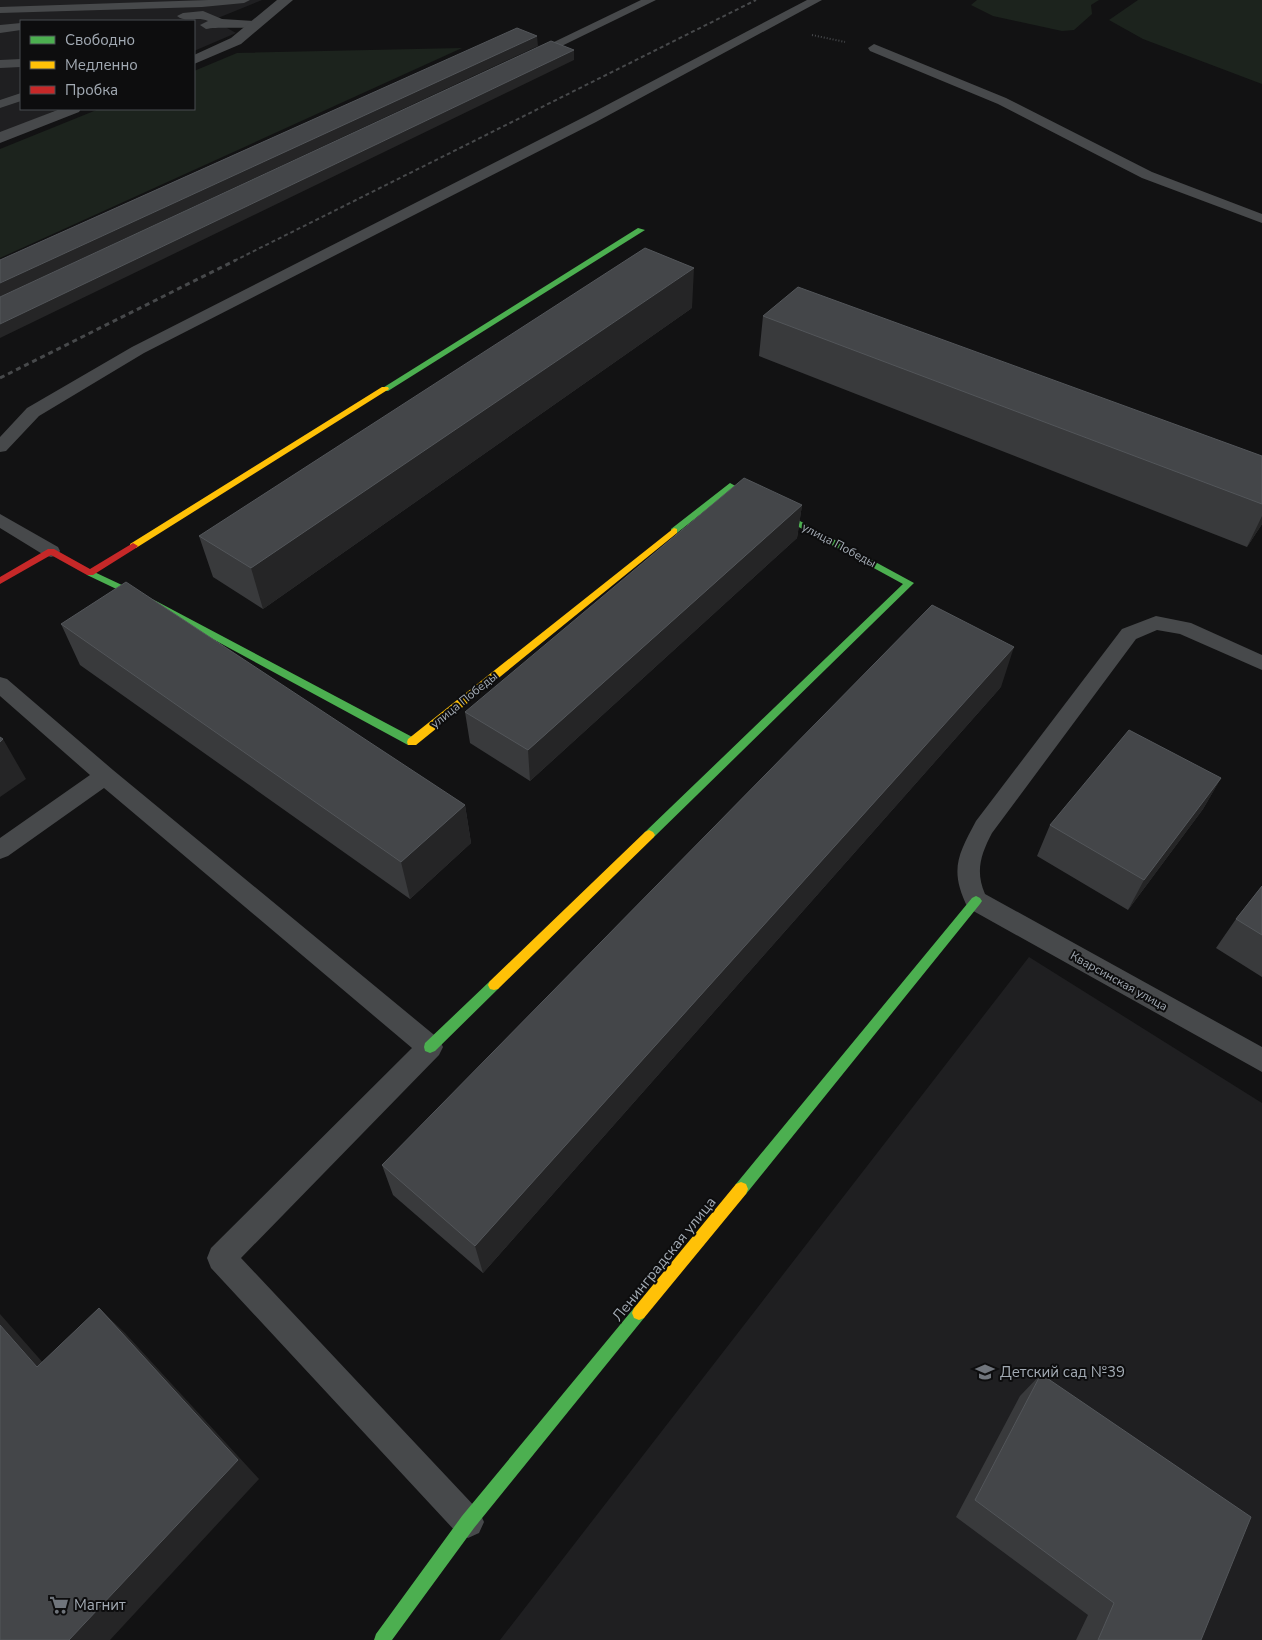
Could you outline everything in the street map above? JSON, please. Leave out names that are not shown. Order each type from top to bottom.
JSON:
[{"type":"street","points":[[195,60],[236,41],[286,0]]},
{"type":"street","points":[[0,138],[70,110]]},
{"type":"street","points":[[90,573],[641,230]]},
{"type":"street","name":"улица Победы","points":[[50,551],[90,573],[153,603],[411,743],[730,486],[909,583],[430,1047]]},
{"type":"street","points":[[0,580],[50,551]]},
{"type":"street","name":"Ленинградская улица","points":[[382,1640],[468,1522],[976,901]]},
{"type":"lane","points":[[174,17],[244,0]]},
{"type":"lane","points":[[514,64],[650,0]]},
{"type":"lane","points":[[0,446],[33,412],[138,350],[591,119],[816,0]]},
{"type":"lane","points":[[0,10],[203,9],[220,22]]},
{"type":"lane","points":[[195,30],[220,22],[254,25]]},
{"type":"lane","points":[[0,29],[20,28]]},
{"type":"lane","points":[[874,48],[1002,101],[1147,174],[1262,219]]},
{"type":"lane","points":[[0,64],[20,63]]},
{"type":"lane","points":[[0,104],[20,97]]},
{"type":"lane","points":[[0,520],[50,551]]},
{"type":"lane","points":[[976,901],[967,882],[968,860],[984,827],[1129,634],[1156,623],[1184,628],[1262,663]]},
{"type":"lane","points":[[0,684],[105,776],[430,1047],[221,1258],[468,1522]]},
{"type":"lane","points":[[0,850],[105,776]]},
{"type":"lane","name":"Кварсинская улица","points":[[976,901],[1262,1060]]},
{"type":"shaded area","points":[[0,0],[262,0],[213,20],[236,33],[195,51],[195,20],[20,20],[20,110],[57,110],[0,134]]},
{"type":"shaded area","points":[[977,0],[1099,0],[1091,5],[1092,14],[1074,30],[1062,31],[993,16],[971,5]]},
{"type":"shaded area","points":[[1138,0],[1262,0],[1262,84],[1143,39],[1109,20]]},
{"type":"shaded area","points":[[462,48],[0,258],[0,149],[97,110],[195,110],[195,71],[237,53]]},
{"type":"shaded area","name":"Детский сад №39","points":[[1029,957],[1262,1103],[1262,1640],[500,1640]]},
{"type":"building","points":[[517,28],[537,36],[0,283],[0,260]]},
{"type":"building","points":[[551,41],[574,50],[0,324],[0,297]]},
{"type":"building","points":[[645,248],[694,268],[251,568],[199,536]]},
{"type":"building","points":[[798,287],[1262,456],[1262,504],[763,316]]},
{"type":"building","points":[[744,478],[802,505],[528,750],[465,712]]},
{"type":"building","points":[[126,582],[465,805],[401,862],[61,624]]},
{"type":"building","points":[[932,605],[1014,647],[475,1246],[382,1165]]},
{"type":"building","points":[[1129,730],[1221,778],[1144,880],[1050,825]]},
{"type":"building","points":[[1262,886],[1262,935],[1236,919]]},
{"type":"building","points":[[99,1308],[238,1460],[69,1640],[0,1640],[0,1325],[37,1367]]},
{"type":"building","points":[[1041,1374],[1251,1517],[1201,1640],[1098,1640],[1114,1603],[975,1500]]},
{"type":"railway","points":[[0,378],[756,0]]},
{"type":"traffic: fast","points":[[385,389],[641,230]]},
{"type":"traffic: fast","points":[[649,835],[909,583],[730,486],[674,531]]},
{"type":"traffic: fast","points":[[90,573],[153,603],[412,742]]},
{"type":"traffic: fast","points":[[741,1189],[976,901]]},
{"type":"traffic: fast","points":[[430,1047],[494,985]]},
{"type":"traffic: fast","points":[[382,1640],[468,1522],[639,1313]]},
{"type":"traffic: slow","points":[[133,546],[385,389]]},
{"type":"traffic: slow","points":[[412,742],[674,531]]},
{"type":"traffic: slow","points":[[494,985],[649,835]]},
{"type":"traffic: slow","points":[[639,1313],[741,1189]]},
{"type":"traffic: jam","points":[[0,581],[51,551],[90,573],[133,546]]},
{"type":"place","name":"Детский сад №39","points":[[985,1372]]},
{"type":"place","name":"Магнит","points":[[59,1605]]}]
